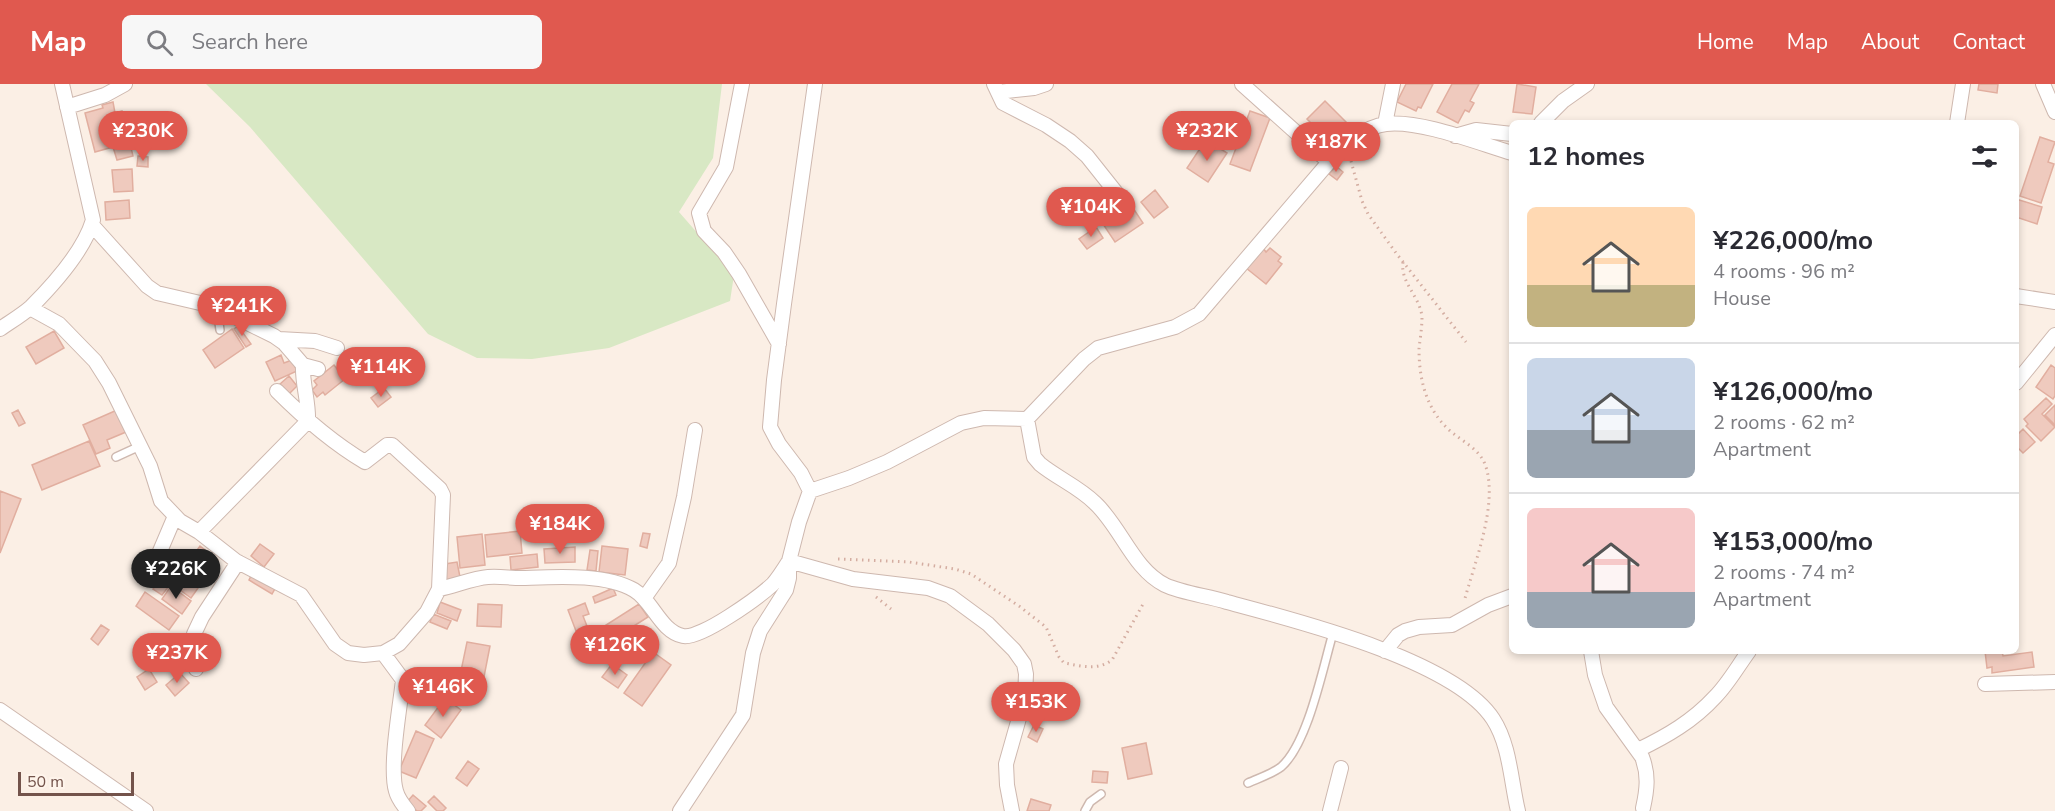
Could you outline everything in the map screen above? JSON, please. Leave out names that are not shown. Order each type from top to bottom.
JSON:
[{"type":"street","points":[[0,329],[30,308],[77,253],[92,225],[92,207],[62,84]]},
{"type":"street","points":[[67,106],[105,95],[125,84]]},
{"type":"street","points":[[742,84],[726,167],[699,213],[704,231],[724,252],[734,267],[779,344]]},
{"type":"street","points":[[680,811],[743,715],[760,631],[786,590],[789,561],[810,491],[770,426],[815,84]]},
{"type":"street","points":[[1046,84],[1034,88],[996,88],[1003,102],[1046,125],[1088,156],[1118,195]]},
{"type":"street","points":[[1242,84],[1329,162]]},
{"type":"street","points":[[1385,124],[1393,84]]},
{"type":"street","points":[[1544,120],[1563,101],[1587,84]]},
{"type":"street","points":[[1957,120],[1963,84]]},
{"type":"street","points":[[2043,84],[2055,112]]},
{"type":"street","points":[[810,491],[887,462],[961,423],[984,418],[1027,419],[1084,359],[1098,348],[1175,327],[1199,314],[1329,162],[1346,145],[1366,131],[1385,124],[1405,124],[1509,152]]},
{"type":"street","points":[[1455,136],[1476,130],[1509,135]]},
{"type":"street","points":[[92,225],[147,286],[157,293],[217,308],[279,339],[303,364],[318,369]]},
{"type":"street","points":[[2019,296],[2055,302]]},
{"type":"street","points":[[30,308],[59,324],[95,361],[109,383],[150,466],[161,501],[175,516],[238,562],[301,595],[334,644],[348,653],[364,655],[383,653],[399,644],[411,632],[427,612],[439,589],[443,495],[440,489],[396,446],[387,445],[365,462],[308,421],[277,391]]},
{"type":"street","points":[[2019,379],[2055,335]]},
{"type":"street","points":[[279,339],[315,340],[338,348]]},
{"type":"street","points":[[199,532],[298,434],[308,421],[309,410],[302,378],[303,364]]},
{"type":"street","points":[[1027,419],[1034,456],[1040,464],[1097,504],[1133,552],[1144,571],[1166,585],[1333,633],[1385,651],[1431,671],[1464,691],[1481,705],[1501,733],[1518,811]]},
{"type":"street","points":[[645,597],[669,563],[684,497],[695,430]]},
{"type":"street","points":[[149,577],[175,516]]},
{"type":"street","points":[[439,589],[487,577],[585,578],[618,584],[632,588],[645,597],[663,622],[681,636],[689,636],[709,629],[774,583],[789,561]]},
{"type":"street","points":[[789,561],[853,579],[928,588],[950,596],[988,624],[1014,650],[1024,664],[1026,674],[1025,697],[1006,764],[1012,811]]},
{"type":"street","points":[[196,669],[195,634],[202,617],[238,562]]},
{"type":"street","points":[[1385,651],[1398,635],[1405,631],[1419,627],[1452,626],[1488,605],[1509,597]]},
{"type":"street","points":[[383,653],[403,680],[394,780],[399,799],[408,811]]},
{"type":"street","points":[[1592,654],[1595,675],[1606,707],[1638,750],[1645,764],[1648,786],[1643,808]]},
{"type":"street","points":[[1638,750],[1666,737],[1689,722],[1717,696],[1747,654]]},
{"type":"street","points":[[403,680],[425,683]]},
{"type":"street","points":[[1985,684],[2055,682]]},
{"type":"street","points":[[0,710],[146,811]]},
{"type":"street","points":[[1330,811],[1341,768]]},
{"type":"lane","points":[[217,308],[220,330]]},
{"type":"lane","points":[[116,457],[140,446]]},
{"type":"lane","points":[[1248,783],[1279,768],[1293,752],[1308,716],[1333,633]]},
{"type":"lane","points":[[1085,811],[1090,802],[1101,794]]},
{"type":"path","points":[[1346,145],[1365,208],[1403,262],[1466,342]]},
{"type":"path","points":[[1403,262],[1402,272],[1419,302],[1422,318],[1419,372],[1424,390],[1440,420],[1481,455],[1487,470],[1489,489],[1486,518],[1458,622]]},
{"type":"path","points":[[831,558],[909,562],[955,569],[971,574],[1046,627],[1064,663],[1092,668],[1105,665],[1112,660],[1143,604]]},
{"type":"green space","points":[[206,84],[722,84],[713,158],[679,212],[734,275],[730,301],[609,348],[532,359],[477,358],[428,334],[250,127]]},
{"type":"building","points":[[1406,84],[1433,84],[1421,108],[1418,107],[1416,111],[1397,102]]},
{"type":"building","points":[[1452,84],[1479,84],[1470,101],[1474,103],[1469,112],[1465,110],[1458,123],[1437,112]]},
{"type":"building","points":[[1517,84],[1536,87],[1532,114],[1513,112]]},
{"type":"building","points":[[1979,84],[1998,84],[1997,93],[1978,90]]},
{"type":"building","points":[[1325,101],[1352,128],[1334,146],[1307,119]]},
{"type":"building","points":[[113,102],[115,113],[122,111],[133,156],[117,160],[113,147],[95,152],[85,113],[103,108],[102,105]]},
{"type":"building","points":[[1250,111],[1270,118],[1250,171],[1230,164]]},
{"type":"building","points":[[2040,137],[2055,142],[2048,162],[2054,164],[2041,203],[2020,196]]},
{"type":"building","points":[[1210,142],[1227,153],[1208,182],[1187,168],[1201,147],[1206,150]]},
{"type":"building","points":[[138,156],[148,157],[148,167],[137,166]]},
{"type":"building","points":[[1336,166],[1343,172],[1337,180],[1329,174]]},
{"type":"building","points":[[132,169],[133,191],[114,192],[112,170]]},
{"type":"building","points":[[1155,190],[1168,207],[1154,218],[1141,202]]},
{"type":"building","points":[[129,200],[130,218],[106,220],[105,202]]},
{"type":"building","points":[[2019,200],[2042,207],[2037,224],[2019,218]]},
{"type":"building","points":[[1131,205],[1143,223],[1115,242],[1103,224]]},
{"type":"building","points":[[1096,227],[1103,238],[1087,249],[1079,239]]},
{"type":"building","points":[[1263,248],[1266,252],[1270,248],[1281,257],[1278,261],[1282,264],[1266,284],[1246,268]]},
{"type":"building","points":[[238,326],[251,344],[246,347],[234,329]]},
{"type":"building","points":[[232,329],[244,348],[215,368],[203,350]]},
{"type":"building","points":[[54,331],[64,348],[36,364],[26,347]]},
{"type":"building","points":[[281,355],[284,363],[292,360],[297,371],[275,381],[266,362]]},
{"type":"building","points":[[351,361],[358,374],[349,380],[342,366]]},
{"type":"building","points":[[334,365],[345,379],[325,395],[323,392],[317,397],[312,390],[317,385],[314,381]]},
{"type":"building","points":[[2051,365],[2055,368],[2055,396],[2053,399],[2036,387]]},
{"type":"building","points":[[289,376],[297,386],[289,394],[280,384]]},
{"type":"building","points":[[384,388],[391,397],[378,407],[371,398]]},
{"type":"building","points":[[2046,398],[2052,404],[2042,414],[2055,427],[2041,441],[2026,426],[2028,424],[2024,419]]},
{"type":"building","points":[[2055,405],[2055,425],[2045,415]]},
{"type":"building","points":[[18,410],[25,423],[19,426],[12,413]]},
{"type":"building","points":[[117,410],[126,432],[107,440],[110,448],[96,454],[83,425]]},
{"type":"building","points":[[2023,429],[2035,442],[2023,453],[2019,449],[2019,433]]},
{"type":"building","points":[[89,441],[100,466],[42,490],[32,465]]},
{"type":"building","points":[[0,491],[21,499],[0,553]]},
{"type":"building","points":[[520,531],[522,553],[487,557],[485,535]]},
{"type":"building","points":[[643,533],[650,534],[647,548],[640,546]]},
{"type":"building","points":[[482,534],[485,565],[460,568],[457,537]]},
{"type":"building","points":[[260,544],[274,554],[264,567],[251,556]]},
{"type":"building","points":[[200,546],[218,560],[191,598],[172,584]]},
{"type":"building","points":[[602,546],[628,549],[625,575],[599,572]]},
{"type":"building","points":[[575,547],[575,562],[545,563],[544,549]]},
{"type":"building","points":[[590,550],[598,551],[596,571],[587,570]]},
{"type":"building","points":[[537,554],[538,567],[511,570],[510,557]]},
{"type":"building","points":[[457,562],[460,577],[445,580],[445,564]]},
{"type":"building","points":[[252,574],[276,587],[272,594],[249,580]]},
{"type":"building","points":[[160,580],[169,586],[162,595],[153,589]]},
{"type":"building","points":[[171,586],[191,601],[182,614],[162,599]]},
{"type":"building","points":[[613,588],[616,595],[595,603],[593,597]]},
{"type":"building","points":[[145,592],[179,616],[169,630],[136,606]]},
{"type":"building","points":[[440,602],[461,610],[457,621],[437,613]]},
{"type":"building","points":[[585,603],[589,614],[583,616],[587,626],[576,631],[568,610]]},
{"type":"building","points":[[478,604],[502,605],[501,627],[477,626]]},
{"type":"building","points":[[639,604],[648,617],[629,629],[631,632],[620,639],[618,636],[590,654],[581,641]]},
{"type":"building","points":[[433,614],[451,621],[447,629],[430,622]]},
{"type":"building","points":[[101,625],[109,630],[98,645],[91,639]]},
{"type":"building","points":[[467,642],[490,646],[481,692],[458,687],[459,680],[454,679],[456,670],[461,671]]},
{"type":"building","points":[[653,652],[671,665],[642,706],[624,693]]},
{"type":"building","points":[[2032,652],[2034,667],[1992,673],[1992,667],[1987,668],[1985,654],[2003,654],[2003,656]]},
{"type":"building","points":[[612,664],[627,675],[618,688],[602,677]]},
{"type":"building","points":[[149,669],[157,682],[145,690],[137,677]]},
{"type":"building","points":[[180,673],[189,683],[175,696],[166,685]]},
{"type":"building","points":[[445,698],[461,710],[441,738],[425,725]]},
{"type":"building","points":[[1034,725],[1043,729],[1037,742],[1028,737]]},
{"type":"building","points":[[416,731],[434,739],[416,778],[399,771]]},
{"type":"building","points":[[1146,743],[1152,774],[1128,779],[1122,748]]},
{"type":"building","points":[[468,761],[479,769],[467,786],[456,778]]},
{"type":"building","points":[[1093,771],[1108,772],[1107,783],[1092,782]]},
{"type":"building","points":[[413,795],[426,806],[421,811],[417,811],[407,802]]},
{"type":"building","points":[[434,796],[446,808],[443,811],[437,811],[428,802]]},
{"type":"building","points":[[1031,799],[1051,805],[1049,811],[1027,811]]}]
